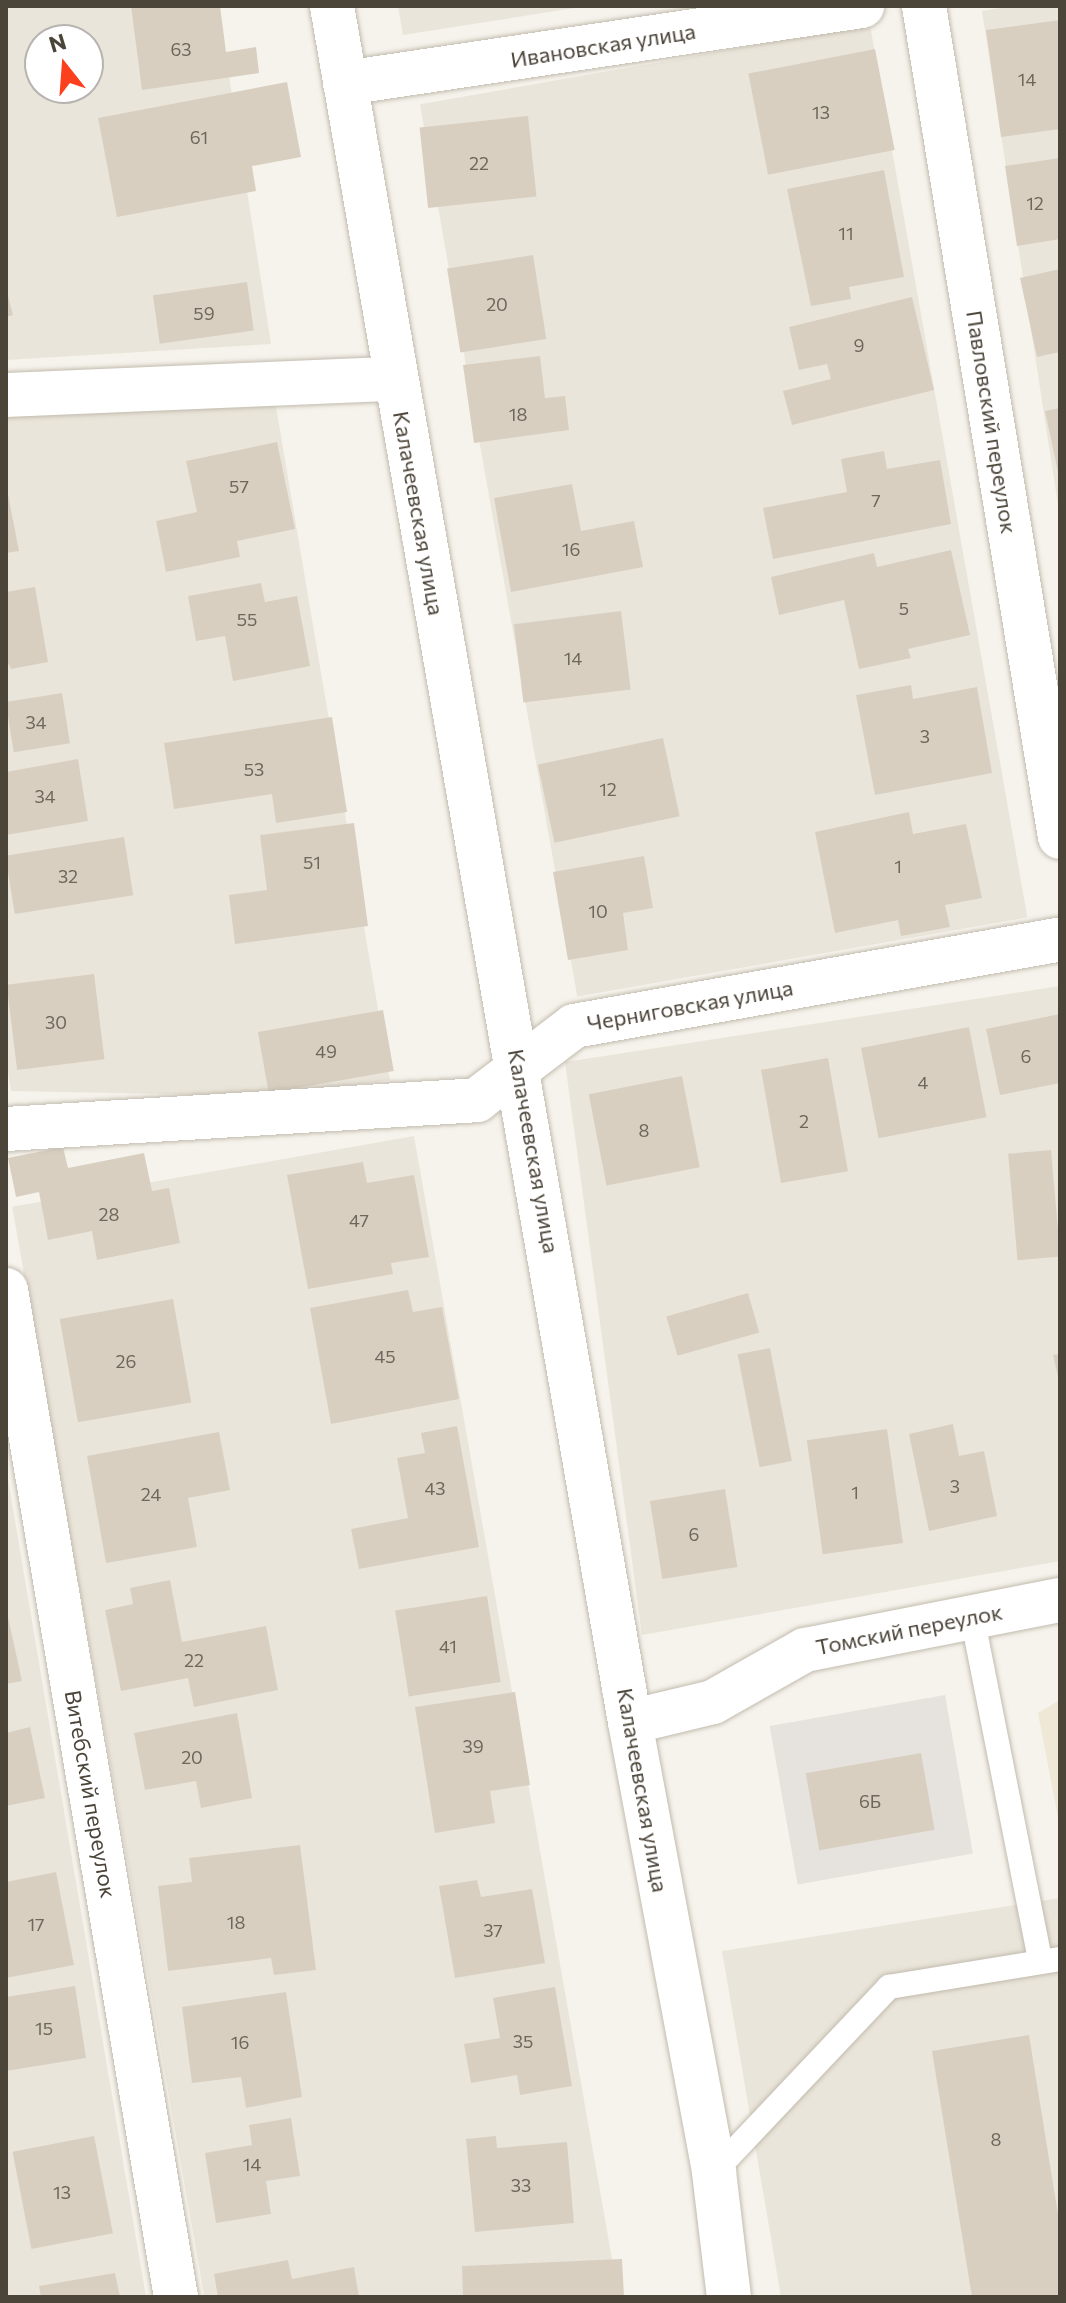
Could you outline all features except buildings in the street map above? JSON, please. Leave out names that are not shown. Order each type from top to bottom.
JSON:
[{"type":"street","name":"Калачеевская улица","points":[[332,6],[395,379],[520,1068],[630,1722],[714,2172],[729,2297]]},
{"type":"street","name":"Ивановская улица","points":[[345,83],[862,6]]},
{"type":"street","name":"Павловский переулок","points":[[924,6],[1060,837]]},
{"type":"street","points":[[6,395],[395,379]]},
{"type":"street","name":"Черниговская улица","points":[[6,1129],[477,1100],[574,1026],[1060,939]]},
{"type":"street","name":"Витебский переулок","points":[[6,1290],[176,2297]]},
{"type":"street","name":"Томский переулок","points":[[630,1722],[713,1702],[805,1650],[1060,1600]]},
{"type":"lane","points":[[714,2172],[889,1987],[1050,1959],[972,1616]]},
{"type":"shaded area","points":[[6,6],[218,6],[271,344],[6,360]]},
{"type":"shaded area","points":[[398,6],[587,6],[403,35]]},
{"type":"shaded area","points":[[1014,6],[1060,6],[1060,518],[982,11]]},
{"type":"shaded area","points":[[870,25],[1027,917],[577,997],[420,104]]},
{"type":"shaded area","points":[[274,395],[390,1080],[269,1096],[11,1091],[6,1060],[6,416]]},
{"type":"shaded area","points":[[1060,986],[1060,1561],[642,1635],[565,1062]]},
{"type":"shaded area","points":[[414,1136],[619,2297],[204,2297],[12,1207]]},
{"type":"shaded area","points":[[6,1467],[146,2297],[6,2297]]},
{"type":"shaded area","points":[[945,1695],[973,1854],[798,1884],[770,1726]]},
{"type":"shaded area","points":[[1060,1700],[1060,1828],[1038,1713]]},
{"type":"shaded area","points":[[1060,1898],[1060,2297],[781,2297],[722,1951]]}]
